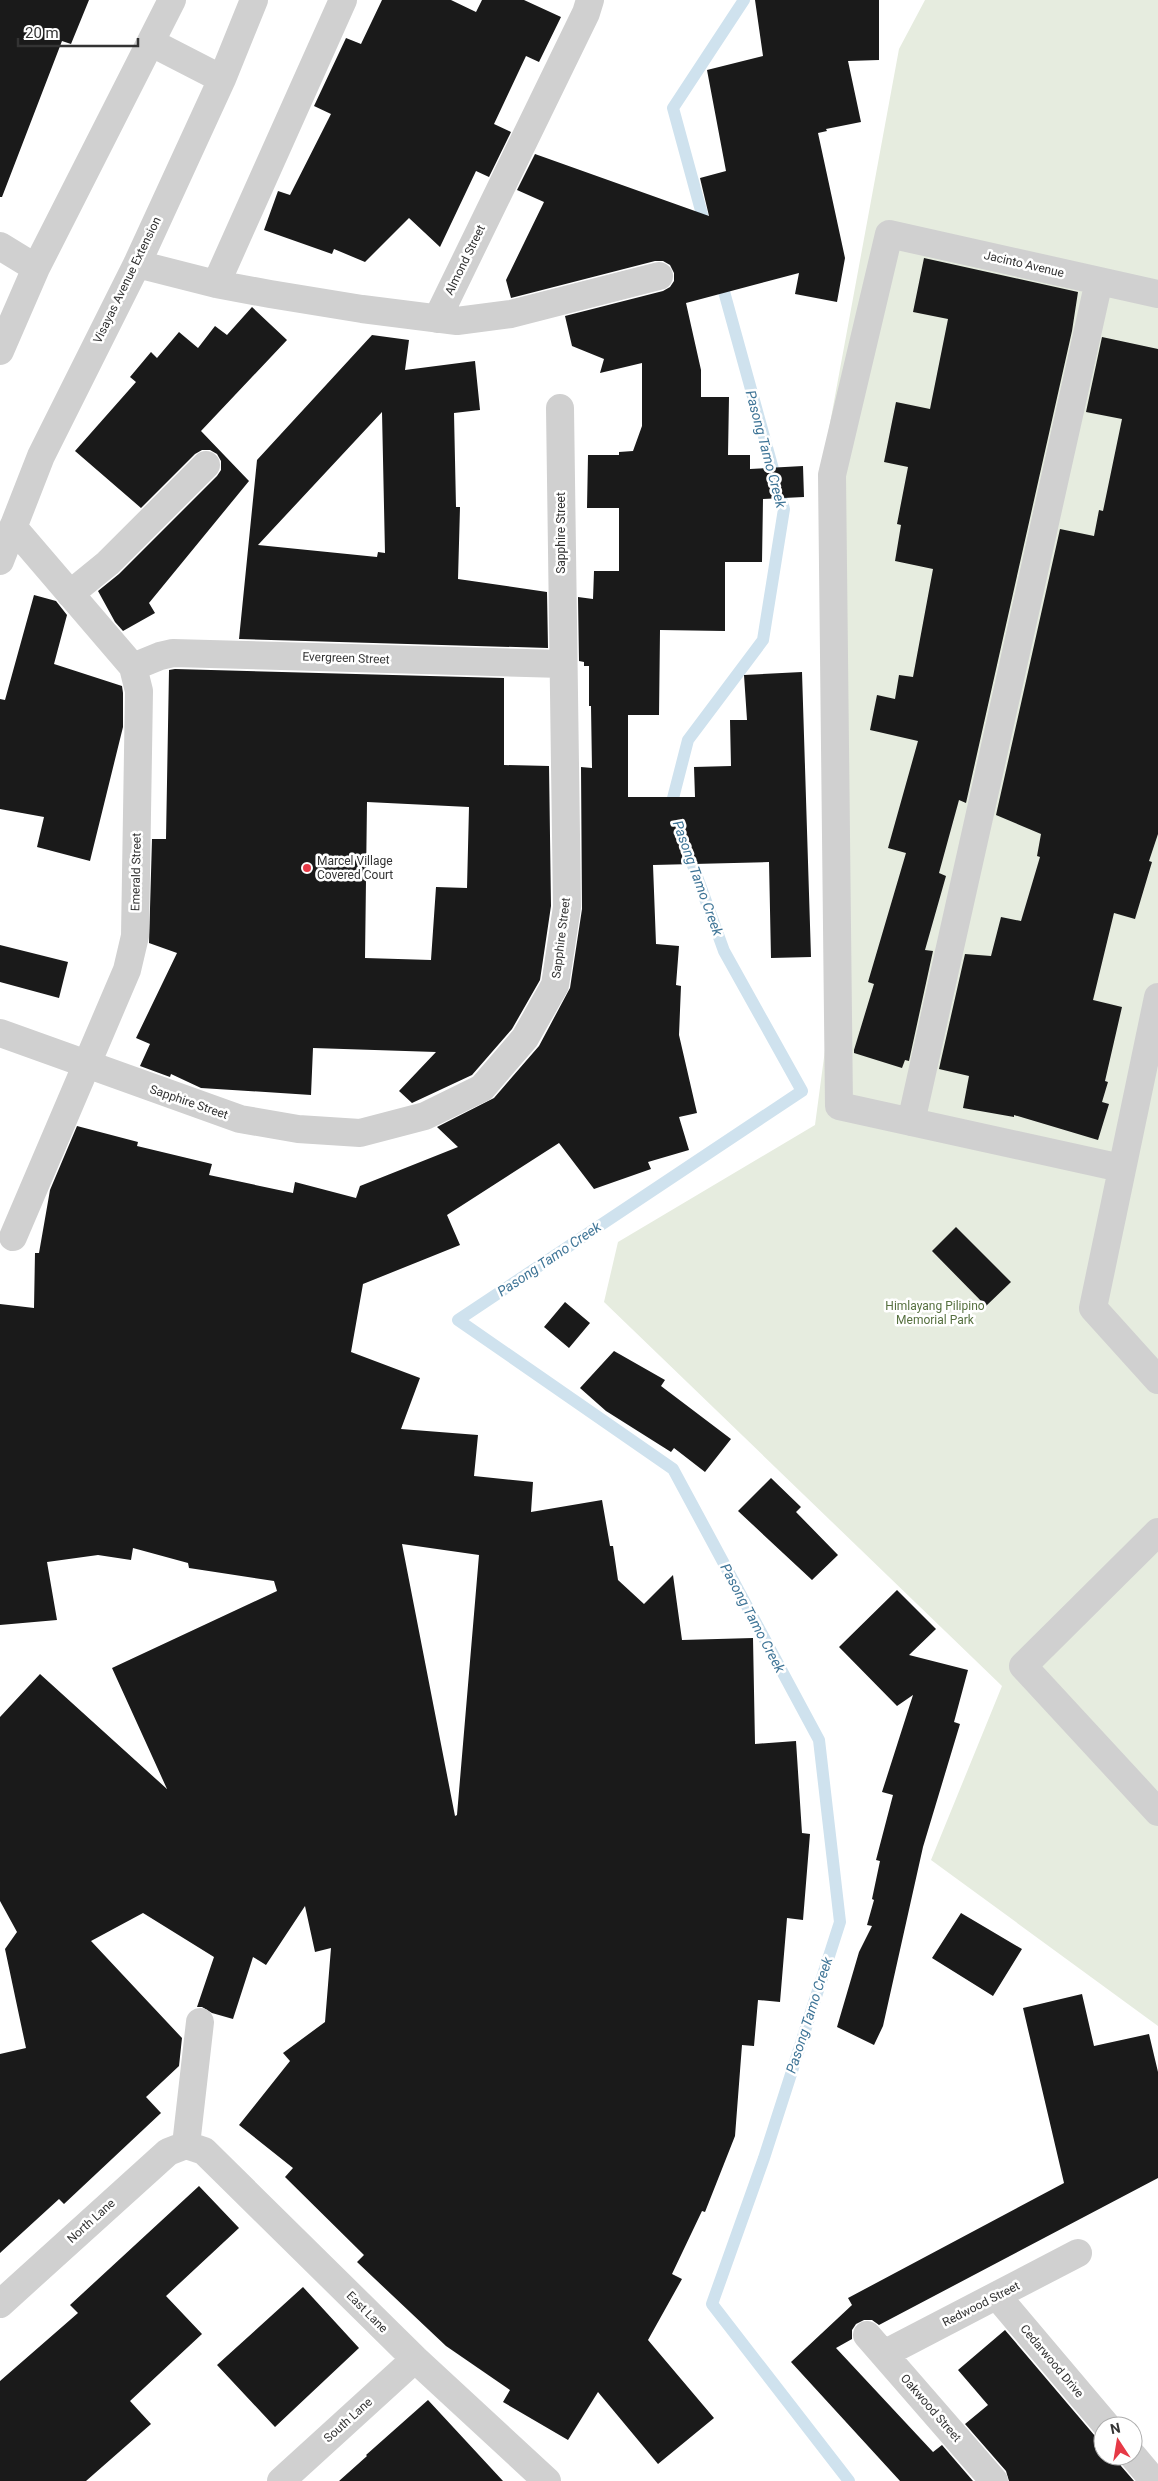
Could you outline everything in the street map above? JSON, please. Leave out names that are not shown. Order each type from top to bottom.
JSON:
[{"type":"street","points":[[0,351],[36,268],[152,43],[172,0]]},
{"type":"street","name":"Visayas Avenue Extension","points":[[0,561],[41,456],[137,264],[222,79],[254,0]]},
{"type":"street","points":[[216,284],[343,0]]},
{"type":"street","name":"Almond Street","points":[[436,319],[586,13],[590,0]]},
{"type":"street","points":[[152,43],[222,79]]},
{"type":"street","name":"Jacinto Avenue","points":[[911,1122],[838,1106],[832,475],[889,234],[1158,294]]},
{"type":"street","points":[[0,246],[36,268]]},
{"type":"street","points":[[137,264],[216,284],[362,309],[457,321],[512,314],[659,276]]},
{"type":"street","points":[[1099,281],[911,1122],[1121,1168]]},
{"type":"street","name":"Sapphire Street","points":[[0,1033],[86,1066],[240,1119],[298,1130],[360,1132],[425,1116],[482,1088],[525,1038],[555,984],[567,907],[562,664],[560,408]]},
{"type":"street","points":[[70,594],[108,563],[206,465]]},
{"type":"street","name":"Emerald Street","points":[[13,527],[133,667],[139,690],[135,936],[127,970],[13,1237]]},
{"type":"street","name":"Evergreen Street","points":[[133,667],[160,656],[173,654],[562,664]]},
{"type":"street","points":[[1158,997],[1093,1308],[1158,1380]]},
{"type":"street","points":[[1158,1532],[1023,1666],[1158,1812]]},
{"type":"street","points":[[186,2145],[200,2022]]},
{"type":"street","name":"North Lane","points":[[0,2304],[168,2152],[186,2145]]},
{"type":"street","name":"East Lane","points":[[186,2145],[204,2151],[415,2359],[547,2481]]},
{"type":"street","name":"Redwood Street","points":[[876,2344],[997,2296],[1078,2253]]},
{"type":"street","name":"Cedarwood Drive","points":[[997,2296],[1099,2416]]},
{"type":"street","name":"Oakwood Street","points":[[876,2344],[994,2481]]},
{"type":"street","name":"South Lane","points":[[280,2481],[415,2359]]},
{"type":"street","points":[[1141,2466],[1154,2481]]},
{"type":"green space","name":"Himlayang Pilipino Memorial Park","points":[[925,0],[1158,0],[1158,2026],[931,1860],[1002,1686],[604,1302],[618,1242],[815,1125],[833,990],[821,472],[899,49]]},
{"type":"building","points":[[0,0],[89,0],[71,44],[62,41],[2,197],[0,197]]},
{"type":"building","points":[[382,0],[451,0],[476,12],[482,0],[524,0],[561,17],[539,62],[526,56],[494,124],[511,132],[489,177],[476,171],[440,247],[409,218],[365,262],[334,249],[332,254],[264,230],[278,191],[290,195],[331,114],[314,106],[346,38],[361,44]]},
{"type":"building","points":[[755,0],[879,0],[879,60],[848,61],[861,122],[826,129],[827,131],[818,133],[845,258],[837,302],[795,294],[799,273],[686,303],[701,370],[701,397],[729,397],[728,455],[750,455],[750,469],[803,466],[804,497],[763,499],[762,562],[725,562],[725,631],[660,630],[659,715],[628,715],[628,797],[695,797],[694,767],[731,766],[730,720],[747,720],[744,675],[802,672],[811,957],[771,958],[769,862],[653,865],[656,944],[679,946],[676,985],[681,986],[679,1035],[697,1113],[679,1117],[689,1150],[648,1162],[651,1169],[594,1189],[559,1143],[447,1215],[460,1245],[363,1284],[351,1352],[420,1378],[401,1429],[478,1435],[474,1476],[533,1482],[531,1512],[602,1500],[610,1546],[613,1546],[618,1580],[644,1604],[673,1575],[682,1640],[753,1638],[755,1744],[796,1741],[802,1833],[810,1834],[803,1920],[787,1918],[780,2002],[758,2000],[754,2046],[742,2045],[735,2136],[705,2212],[702,2211],[672,2274],[682,2279],[648,2340],[714,2418],[658,2464],[598,2392],[568,2440],[503,2402],[510,2390],[446,2346],[357,2262],[364,2255],[285,2177],[293,2168],[239,2125],[290,2061],[283,2053],[325,2022],[331,1948],[315,1952],[305,1906],[266,1965],[253,1957],[233,2019],[212,2013],[202,2007],[197,2007],[214,1957],[143,1913],[91,1941],[182,2038],[179,2066],[146,2097],[161,2113],[64,2204],[59,2199],[0,2253],[0,2054],[26,2048],[5,1949],[17,1932],[0,1901],[0,1717],[40,1674],[167,1789],[112,1668],[277,1591],[274,1581],[189,1568],[188,1563],[133,1548],[131,1560],[98,1555],[47,1562],[57,1620],[0,1625],[0,1304],[34,1308],[35,1253],[39,1253],[50,1190],[77,1126],[138,1142],[137,1146],[212,1164],[209,1175],[293,1193],[295,1182],[356,1198],[360,1186],[458,1147],[437,1127],[494,1098],[539,1046],[570,988],[582,909],[581,767],[592,768],[589,666],[584,666],[584,662],[579,661],[578,597],[593,599],[594,571],[619,571],[619,508],[587,508],[588,455],[619,455],[619,452],[633,451],[642,426],[642,363],[600,373],[604,359],[572,346],[565,316],[663,291],[670,287],[674,281],[674,273],[670,265],[663,261],[655,261],[511,298],[506,280],[544,202],[517,190],[535,154],[709,216],[700,178],[726,171],[707,70],[763,56]],"holes":[[[402,1544],[479,1555],[457,1815],[455,1816]]]},
{"type":"building","points":[[924,258],[1078,292],[1072,331],[966,803],[959,800],[939,873],[946,876],[925,950],[933,951],[909,1061],[905,1060],[902,1068],[854,1053],[854,1050],[874,984],[868,982],[906,853],[888,848],[918,741],[870,730],[877,695],[895,699],[899,675],[913,677],[933,569],[895,561],[901,525],[897,524],[908,467],[884,462],[896,402],[930,409],[948,319],[913,312]]},
{"type":"building","points":[[252,307],[287,340],[201,431],[249,481],[149,603],[155,613],[123,631],[115,622],[98,591],[119,574],[217,476],[221,470],[221,461],[217,454],[210,450],[202,450],[195,454],[141,508],[75,451],[136,382],[130,377],[151,352],[157,358],[179,332],[198,348],[215,326],[227,335]]},
{"type":"building","points":[[372,335],[409,340],[405,370],[475,361],[480,410],[454,413],[456,507],[460,507],[458,579],[547,592],[548,648],[239,639],[257,460]],"holes":[[[382,412],[385,553],[378,552],[377,557],[258,545]]]},
{"type":"building","points":[[1102,337],[1158,349],[1158,834],[1149,861],[1152,862],[1135,919],[1114,913],[1093,1000],[1122,1007],[1105,1081],[1108,1082],[1102,1102],[1109,1104],[1098,1140],[1014,1115],[1014,1117],[963,1108],[969,1076],[939,1069],[965,954],[991,956],[1001,917],[1021,921],[1040,857],[1037,856],[1041,834],[996,815],[1060,529],[1094,536],[1099,510],[1103,511],[1122,419],[1086,412]]},
{"type":"building","points":[[34,595],[56,601],[67,615],[54,664],[122,686],[123,727],[90,861],[37,847],[44,817],[0,809],[0,699],[5,700]]},
{"type":"building","points":[[169,670],[504,678],[504,765],[549,766],[551,906],[540,980],[512,1029],[472,1075],[412,1103],[399,1091],[436,1052],[313,1048],[311,1095],[201,1088],[171,1074],[170,1077],[140,1066],[150,1044],[136,1038],[177,953],[149,943],[152,839],[166,839]],"holes":[[[367,802],[469,807],[467,888],[436,887],[431,960],[365,958]]]},
{"type":"building","points":[[0,945],[68,962],[59,998],[0,982]]},
{"type":"building","points":[[956,1227],[1011,1282],[986,1306],[932,1251]]},
{"type":"building","points":[[565,1302],[590,1323],[569,1348],[544,1327]]},
{"type":"building","points":[[614,1351],[665,1380],[661,1386],[731,1439],[705,1472],[674,1448],[671,1452],[606,1411],[580,1388]]},
{"type":"building","points":[[771,1478],[801,1507],[796,1512],[838,1555],[812,1580],[738,1511]]},
{"type":"building","points":[[897,1590],[936,1629],[909,1655],[968,1670],[954,1722],[960,1724],[923,1847],[883,2026],[874,2045],[837,2027],[859,1952],[872,1926],[867,1925],[874,1900],[872,1899],[880,1861],[876,1860],[893,1795],[882,1792],[913,1695],[897,1706],[839,1647]]},
{"type":"building","points":[[961,1913],[1022,1949],[993,1996],[932,1958]]},
{"type":"building","points":[[1082,1994],[1094,2046],[1149,2034],[1158,2072],[1158,2178],[879,2325],[872,2320],[864,2320],[856,2324],[852,2330],[852,2339],[836,2348],[933,2452],[942,2445],[973,2481],[900,2481],[791,2362],[852,2305],[848,2298],[1064,2183],[1023,2008]]},
{"type":"building","points":[[199,2186],[239,2228],[166,2296],[202,2334],[130,2401],[151,2424],[86,2481],[0,2481],[0,2381],[78,2313],[70,2305]]},
{"type":"building","points":[[303,2287],[359,2348],[275,2427],[217,2365]]},
{"type":"building","points":[[1005,2330],[1093,2434],[1093,2466],[1121,2466],[1134,2481],[1009,2481],[1006,2471],[965,2424],[988,2405],[958,2370]]},
{"type":"building","points":[[428,2400],[503,2481],[339,2481],[366,2455]]},
{"type":"waterway","name":"Pasong Tamo Creek","points":[[706,229],[673,108],[744,0]]},
{"type":"waterway","name":"Pasong Tamo Creek","points":[[674,814],[671,806],[688,740],[763,640],[784,509],[720,277]]},
{"type":"waterway","name":"Pasong Tamo Creek","points":[[687,849],[724,951],[802,1091],[458,1320],[673,1469],[819,1740],[840,1922],[764,2158],[712,2304],[849,2481]]},
{"type":"place","name":"Marcel Village Covered Court","points":[[307,868]]}]
